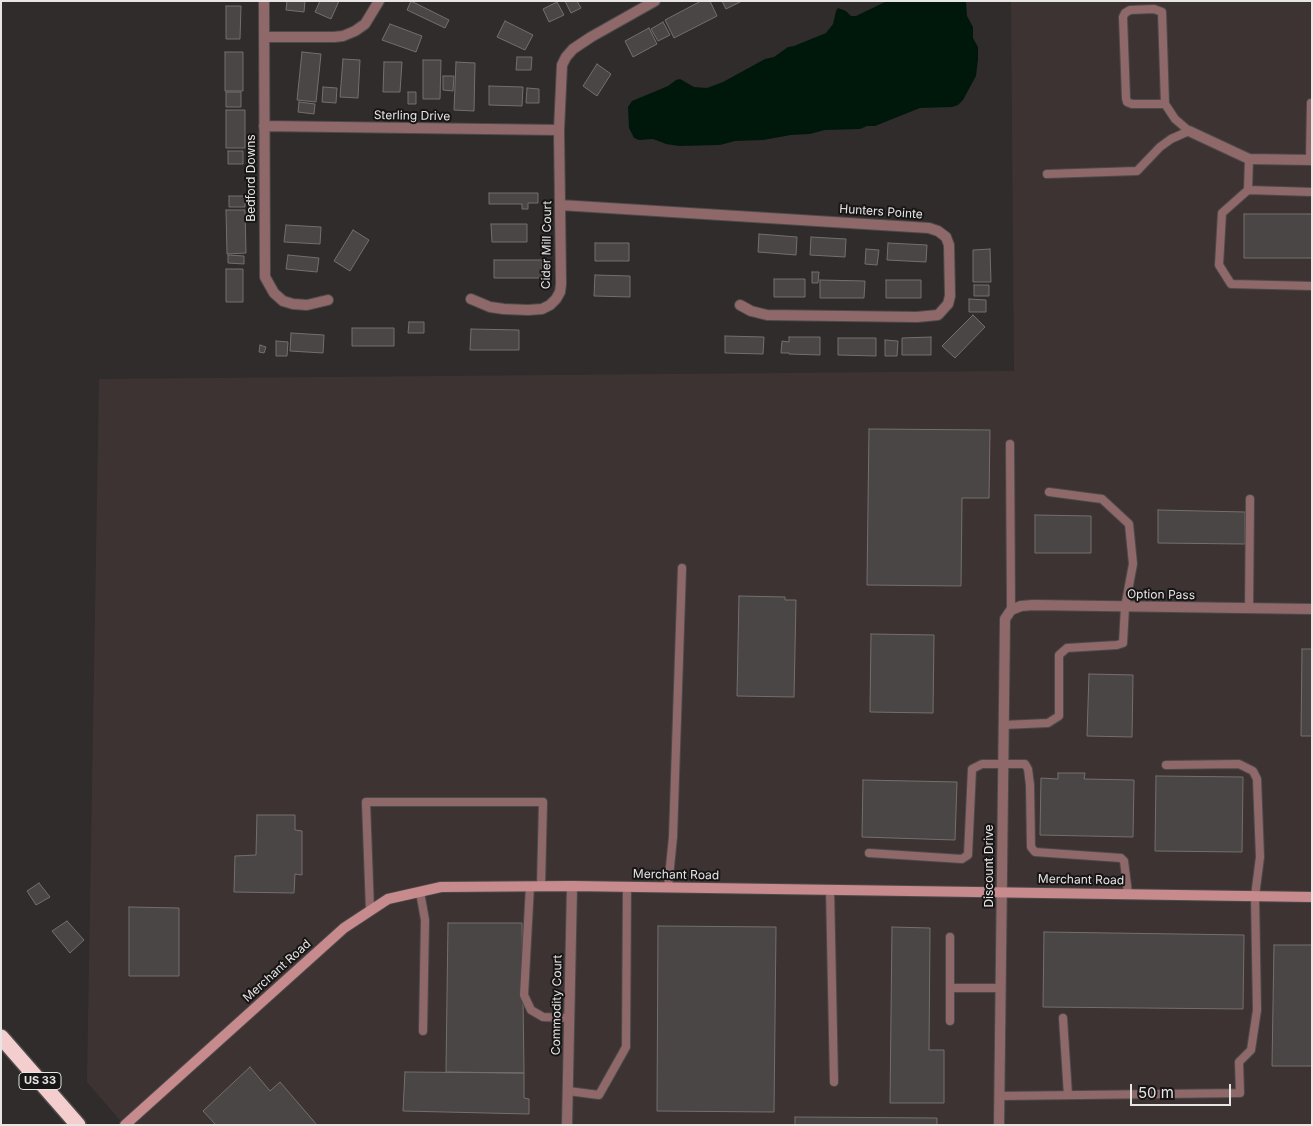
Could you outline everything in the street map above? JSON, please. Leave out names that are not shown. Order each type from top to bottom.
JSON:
[{"type":"highway","name":"US 33","points":[[1,1037],[78,1125]]},
{"type":"street","name":"Bedford Downs","points":[[264,1],[265,277],[274,294],[283,301],[308,305],[328,300]]},
{"type":"street","points":[[264,37],[342,36],[355,31],[365,24],[379,1]]},
{"type":"street","name":"Cider Mill Court","points":[[471,299],[490,307],[504,310],[528,310],[542,309],[556,299],[560,292],[561,284],[559,130],[562,65],[573,49],[590,37],[655,1]]},
{"type":"street","name":"Sterling Drive","points":[[264,126],[559,130]]},
{"type":"street","points":[[1189,131],[1249,159],[1311,160]]},
{"type":"street","name":"Hunters Pointe","points":[[560,205],[929,228],[938,231],[946,237],[949,245],[950,296],[948,304],[938,315],[918,317],[767,315],[751,312],[740,305]]},
{"type":"street","name":"Option Pass","points":[[1011,610],[1021,606],[1312,609]]},
{"type":"street","name":"Discount Drive","points":[[999,1125],[1003,629],[1005,620],[1011,610]]},
{"type":"street","name":"Commodity Court","points":[[567,1125],[572,886]]},
{"type":"street","name":"Merchant Road","points":[[125,1125],[344,928],[388,899],[441,887],[668,887],[1312,897]]},
{"type":"lane","points":[[1047,174],[1137,171],[1160,147],[1171,139],[1189,131],[1175,119],[1165,104],[1162,12],[1154,9],[1130,10],[1123,17],[1126,98],[1132,104],[1165,104]]},
{"type":"lane","points":[[1311,102],[1311,160]]},
{"type":"lane","points":[[1248,190],[1249,159]]},
{"type":"lane","points":[[1312,192],[1248,190],[1222,213],[1219,265],[1232,284],[1312,286]]},
{"type":"lane","points":[[1010,444],[1011,610]]},
{"type":"lane","points":[[1002,725],[1048,724],[1059,716],[1059,655],[1067,648],[1123,643],[1125,607],[1133,564],[1129,524],[1102,500],[1049,492]]},
{"type":"lane","points":[[1249,609],[1250,499]]},
{"type":"lane","points":[[668,887],[672,837],[682,568]]},
{"type":"lane","points":[[869,853],[962,858],[968,855],[972,769],[982,764],[1025,764],[1028,769],[1030,785],[1031,847],[1034,852],[1120,858],[1124,861],[1128,893]]},
{"type":"lane","points":[[999,1096],[1240,1093],[1239,1062],[1251,1050],[1257,1010],[1255,896],[1260,857],[1257,779],[1253,771],[1239,764],[1166,765]]},
{"type":"lane","points":[[370,910],[366,802],[543,802],[535,886],[528,918],[524,994],[532,1010],[543,1017],[569,1018]]},
{"type":"lane","points":[[568,1091],[599,1095],[626,1047],[628,887]]},
{"type":"lane","points":[[830,889],[834,1082]]},
{"type":"lane","points":[[420,892],[425,920],[423,1030]]},
{"type":"lane","points":[[950,937],[950,1021]]},
{"type":"lane","points":[[950,988],[1000,988]]},
{"type":"lane","points":[[1063,1018],[1068,1095]]},
{"type":"shaded area","points":[[887,1],[966,1],[967,16],[973,27],[973,38],[978,47],[978,59],[976,76],[963,100],[958,105],[952,107],[920,108],[875,126],[867,126],[860,129],[825,130],[810,134],[763,140],[735,141],[720,145],[679,146],[653,139],[639,140],[634,138],[629,128],[628,107],[632,101],[680,79],[694,87],[707,88],[723,82],[765,59],[774,57],[788,47],[826,33],[833,24],[838,8],[846,11],[851,16],[856,16]]},
{"type":"shaded area","points":[[1011,1],[1312,1],[1312,1125],[124,1125],[87,1082],[99,379],[1014,371]]},
{"type":"building","points":[[287,1],[305,1],[304,12],[286,10]]},
{"type":"building","points":[[320,1],[339,1],[331,19],[315,12]]},
{"type":"building","points":[[411,1],[449,20],[445,28],[407,10]]},
{"type":"building","points":[[565,1],[577,1],[581,8],[571,13]]},
{"type":"building","points":[[701,1],[710,1],[717,16],[674,38],[665,20]]},
{"type":"building","points":[[722,1],[742,1],[726,9]]},
{"type":"building","points":[[557,2],[564,15],[549,22],[543,9]]},
{"type":"building","points":[[226,6],[241,6],[240,39],[226,39]]},
{"type":"building","points":[[505,21],[533,35],[525,50],[497,37]]},
{"type":"building","points":[[663,22],[670,35],[658,41],[651,29]]},
{"type":"building","points":[[390,24],[422,36],[416,52],[382,40]]},
{"type":"building","points":[[649,28],[657,44],[633,57],[625,41]]},
{"type":"building","points":[[225,52],[243,52],[243,91],[225,91]]},
{"type":"building","points":[[302,52],[321,54],[316,102],[297,100]]},
{"type":"building","points":[[517,57],[532,57],[531,70],[516,70]]},
{"type":"building","points":[[343,59],[360,60],[358,98],[340,97]]},
{"type":"building","points":[[423,60],[441,60],[440,99],[423,99]]},
{"type":"building","points":[[384,62],[402,62],[400,92],[383,92]]},
{"type":"building","points":[[456,62],[475,63],[474,111],[454,110]]},
{"type":"building","points":[[597,64],[611,74],[597,96],[583,86]]},
{"type":"building","points":[[443,76],[454,76],[453,91],[443,90]]},
{"type":"building","points":[[489,86],[523,87],[522,106],[489,105]]},
{"type":"building","points":[[323,87],[337,88],[336,103],[322,102]]},
{"type":"building","points":[[527,88],[539,89],[539,103],[526,103]]},
{"type":"building","points":[[226,92],[241,92],[241,107],[226,107]]},
{"type":"building","points":[[408,92],[416,92],[416,104],[408,104]]},
{"type":"building","points":[[299,102],[315,104],[314,114],[298,112]]},
{"type":"building","points":[[226,110],[245,110],[245,148],[226,148]]},
{"type":"building","points":[[228,151],[243,151],[243,164],[228,164]]},
{"type":"building","points":[[489,193],[538,193],[538,203],[528,203],[528,209],[522,209],[522,204],[489,204]]},
{"type":"building","points":[[229,196],[245,196],[245,207],[229,207]]},
{"type":"building","points":[[226,210],[245,210],[246,253],[227,254]]},
{"type":"building","points":[[1244,214],[1312,214],[1312,258],[1244,258]]},
{"type":"building","points":[[491,224],[527,224],[527,242],[492,242]]},
{"type":"building","points":[[286,225],[321,227],[320,244],[284,242]]},
{"type":"building","points":[[353,230],[369,240],[350,271],[334,261]]},
{"type":"building","points":[[759,234],[797,237],[796,255],[758,252]]},
{"type":"building","points":[[811,237],[846,239],[845,257],[810,255]]},
{"type":"building","points":[[595,243],[629,243],[629,261],[595,261]]},
{"type":"building","points":[[888,243],[927,245],[926,262],[887,260]]},
{"type":"building","points":[[866,249],[879,250],[877,265],[865,264]]},
{"type":"building","points":[[990,249],[991,282],[973,282],[973,250]]},
{"type":"building","points":[[228,255],[244,256],[244,264],[228,263]]},
{"type":"building","points":[[288,255],[319,258],[317,272],[286,269]]},
{"type":"building","points":[[494,260],[542,260],[542,278],[494,278]]},
{"type":"building","points":[[226,269],[243,269],[243,302],[226,302]]},
{"type":"building","points":[[812,272],[819,272],[818,283],[812,283]]},
{"type":"building","points":[[595,275],[630,276],[630,297],[594,296]]},
{"type":"building","points":[[774,279],[805,279],[805,297],[774,297]]},
{"type":"building","points":[[820,280],[865,281],[864,298],[820,298]]},
{"type":"building","points":[[886,280],[921,280],[921,298],[886,298]]},
{"type":"building","points":[[974,285],[989,285],[989,296],[974,296]]},
{"type":"building","points":[[969,299],[986,300],[986,312],[969,312]]},
{"type":"building","points":[[973,315],[985,327],[955,358],[942,346]]},
{"type":"building","points":[[409,322],[424,322],[424,333],[408,333]]},
{"type":"building","points":[[352,328],[394,328],[394,346],[352,346]]},
{"type":"building","points":[[471,329],[519,330],[519,350],[470,350]]},
{"type":"building","points":[[291,333],[324,335],[323,353],[290,351]]},
{"type":"building","points":[[725,336],[764,337],[763,354],[725,353]]},
{"type":"building","points":[[789,337],[820,337],[820,355],[781,353],[782,341],[789,342]]},
{"type":"building","points":[[931,337],[931,355],[902,355],[902,338]]},
{"type":"building","points":[[838,338],[876,338],[876,356],[838,355]]},
{"type":"building","points":[[885,340],[898,341],[897,356],[885,356]]},
{"type":"building","points":[[276,341],[288,342],[287,356],[276,356]]},
{"type":"building","points":[[260,345],[266,347],[264,353],[259,352]]},
{"type":"building","points":[[869,429],[990,430],[989,498],[962,498],[961,586],[867,585]]},
{"type":"building","points":[[1158,510],[1245,512],[1245,544],[1158,543]]},
{"type":"building","points":[[1035,515],[1091,516],[1091,553],[1035,553]]},
{"type":"building","points":[[739,596],[785,597],[785,600],[796,600],[794,697],[737,696]]},
{"type":"building","points":[[871,634],[934,635],[933,713],[870,712]]},
{"type":"building","points":[[1302,649],[1312,649],[1312,736],[1301,736]]},
{"type":"building","points":[[1089,674],[1133,675],[1132,737],[1087,736]]},
{"type":"building","points":[[1058,773],[1085,773],[1084,779],[1134,780],[1133,837],[1040,835],[1041,778],[1058,779]]},
{"type":"building","points":[[1156,776],[1243,777],[1242,852],[1155,851]]},
{"type":"building","points":[[863,780],[957,782],[955,840],[862,837]]},
{"type":"building","points":[[257,815],[295,815],[295,830],[302,831],[302,875],[295,874],[294,893],[234,892],[235,856],[256,855]]},
{"type":"building","points":[[39,883],[50,897],[36,905],[27,891]]},
{"type":"building","points":[[129,907],[179,908],[179,976],[129,976]]},
{"type":"building","points":[[67,921],[84,940],[70,953],[52,931]]},
{"type":"building","points":[[448,923],[522,923],[524,1073],[446,1072]]},
{"type":"building","points":[[658,926],[776,927],[774,1112],[657,1111]]},
{"type":"building","points":[[892,927],[930,928],[929,1050],[944,1050],[944,1103],[890,1103]]},
{"type":"building","points":[[1044,932],[1244,935],[1243,1009],[1043,1007]]},
{"type":"building","points":[[1274,945],[1312,945],[1312,1066],[1272,1066]]},
{"type":"building","points":[[250,1067],[270,1091],[280,1082],[317,1125],[216,1125],[203,1111]]},
{"type":"building","points":[[405,1072],[524,1073],[524,1098],[529,1099],[529,1114],[403,1111]]},
{"type":"building","points":[[795,1117],[937,1118],[937,1125],[795,1125]]}]
